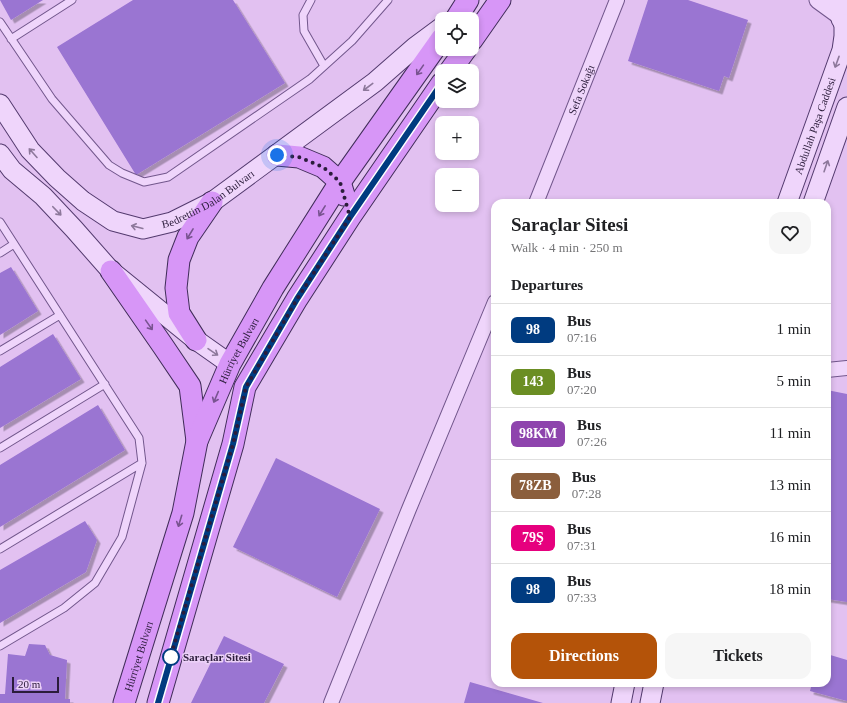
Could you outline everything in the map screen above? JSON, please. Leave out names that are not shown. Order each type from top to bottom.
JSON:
[{"type":"main road","points":[[479,30],[500,0]]},
{"type":"main road","name":"Abdullah Paşa Caddesi","points":[[788,199],[842,50],[844,36],[843,17]]},
{"type":"main road","name":"Bedrettin Dalan Bulvarı","points":[[0,105],[30,150],[56,178],[83,202],[113,221],[143,229],[172,222],[212,202],[374,82],[435,32]]},
{"type":"main road","name":"Hürriyet Bulvarı","points":[[124,703],[183,514],[197,441],[230,364],[273,288],[340,182],[435,48]]},
{"type":"main road","name":"Hürriyet Bulvarı","points":[[158,703],[233,444],[246,387],[297,299],[350,217],[435,93]]},
{"type":"main road","points":[[814,199],[847,106]]},
{"type":"main road","points":[[0,154],[12,170],[43,196],[111,270],[190,386],[197,441]]},
{"type":"main road","points":[[277,155],[299,157],[323,167],[340,182],[350,217]]},
{"type":"main road","points":[[0,176],[43,196]]},
{"type":"main road","points":[[196,340],[179,313],[176,288],[179,260],[188,237],[212,202]]},
{"type":"main road","points":[[111,270],[196,340],[230,364],[238,368],[249,368],[260,361]]},
{"type":"main road","points":[[621,703],[624,687]]},
{"type":"main road","points":[[650,703],[653,687]]},
{"type":"street","name":"Sefa Sokağı","points":[[538,199],[617,0]]},
{"type":"street","points":[[818,0],[843,17]]},
{"type":"street","points":[[331,703],[409,509],[491,312]]},
{"type":"street","points":[[831,370],[847,368]]},
{"type":"lane","points":[[11,39],[72,0]]},
{"type":"lane","points":[[311,0],[303,15],[304,31],[324,66]]},
{"type":"lane","points":[[0,22],[52,99],[110,165],[122,173],[144,182],[168,178],[310,79],[352,41],[388,0]]},
{"type":"lane","points":[[0,222],[139,438],[142,463],[122,537],[95,583],[64,608],[0,646]]},
{"type":"lane","points":[[0,253],[14,244]]},
{"type":"lane","points":[[0,351],[60,315]]},
{"type":"lane","points":[[0,448],[105,384]]},
{"type":"lane","points":[[0,549],[142,463]]},
{"type":"building","points":[[0,0],[43,0],[11,20]]},
{"type":"building","points":[[133,0],[233,0],[285,83],[136,175],[57,47]]},
{"type":"building","points":[[648,0],[688,0],[748,20],[729,78],[724,76],[719,91],[628,61]]},
{"type":"building","points":[[11,267],[38,311],[0,335],[0,273]]},
{"type":"building","points":[[53,334],[81,379],[0,428],[0,367]]},
{"type":"building","points":[[831,391],[847,394],[847,602],[831,600]]},
{"type":"building","points":[[98,405],[125,450],[0,527],[0,465]]},
{"type":"building","points":[[276,458],[380,509],[337,597],[233,547]]},
{"type":"building","points":[[85,521],[97,540],[86,572],[0,623],[0,570]]},
{"type":"building","points":[[224,636],[284,664],[264,703],[191,703]]},
{"type":"building","points":[[29,644],[45,645],[50,655],[67,660],[65,699],[70,699],[70,703],[0,703],[0,694],[5,694],[8,654],[25,656]]},
{"type":"building","points":[[831,655],[847,660],[847,701],[810,691],[811,687],[831,687]]},
{"type":"building","points":[[470,682],[543,703],[464,703]]},
{"type":"bus line","name":"98","points":[[158,703],[233,444],[246,387],[297,299],[350,217],[435,93]]},
{"type":"place","name":"Saraçlar Sitesi","points":[[171,657]]},
{"type":"route","points":[[171,657],[170,659],[233,444],[246,387],[297,299],[350,217],[340,182],[323,167],[299,157],[277,155]]}]
